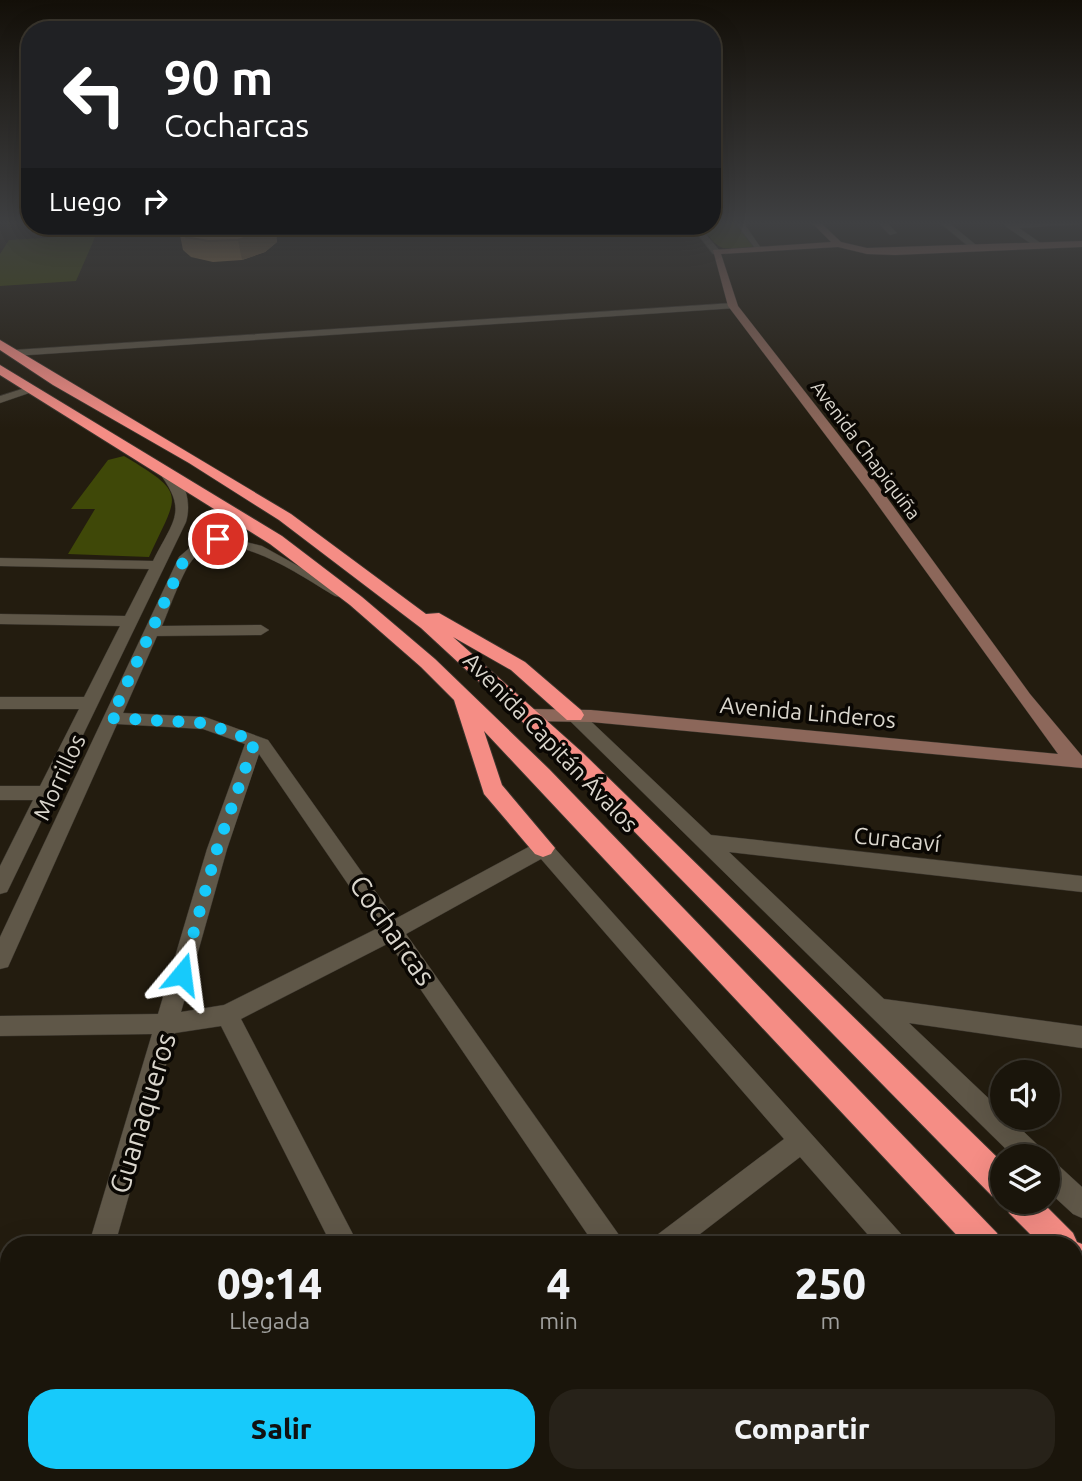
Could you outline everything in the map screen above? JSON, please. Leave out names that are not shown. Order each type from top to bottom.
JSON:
[{"type":"highway","name":"Avenida Capitán Ávalos","points":[[0,344],[257,499],[389,593],[530,715],[990,1172]]},
{"type":"highway","name":"Avenida Capitán Ávalos","points":[[0,369],[261,529],[356,601],[461,693],[978,1236]]},
{"type":"highway","points":[[389,593],[518,666],[574,715]]},
{"type":"highway","points":[[461,693],[530,715]]},
{"type":"highway","points":[[461,693],[492,788],[543,848]]},
{"type":"highway","points":[[1032,1214],[1054,1236]]},
{"type":"street","name":"Avenida Chapiquiña","points":[[728,291],[733,306],[1078,762]]},
{"type":"street","points":[[14,354],[733,306]]},
{"type":"street","points":[[0,400],[31,388]]},
{"type":"street","name":"Morrillos","points":[[0,886],[179,522],[184,501],[177,486],[158,465]]},
{"type":"street","name":"Morrillos","points":[[0,960],[186,557],[201,545],[218,539],[245,543],[356,601]]},
{"type":"street","points":[[0,562],[157,565]]},
{"type":"street","points":[[0,619],[130,621]]},
{"type":"street","points":[[151,631],[261,630]]},
{"type":"street","points":[[0,702],[90,703]]},
{"type":"street","name":"Avenida Linderos","points":[[530,715],[574,715],[1078,762]]},
{"type":"street","name":"Avenida Capitán Ávalos","points":[[574,715],[882,1009],[1018,1144]]},
{"type":"street","name":"Cocharcas","points":[[111,718],[205,723],[262,744],[604,1236]]},
{"type":"street","name":"Guanaqueros","points":[[104,1236],[217,849],[255,741]]},
{"type":"street","points":[[0,793],[46,793]]},
{"type":"street","name":"Curacaví","points":[[706,842],[1082,884]]},
{"type":"street","points":[[0,1026],[168,1024],[227,1015],[394,930],[543,848],[886,1236]]},
{"type":"street","points":[[882,1009],[1082,1037]]},
{"type":"street","points":[[227,1015],[341,1236]]},
{"type":"street","points":[[676,1236],[801,1141]]},
{"type":"street","points":[[1060,1184],[1082,1205]]},
{"type":"green space","points":[[124,456],[159,479],[172,497],[171,507],[149,557],[68,554],[95,509],[71,509],[108,460]]},
{"type":"route","points":[[182,974],[217,849],[255,741],[205,723],[111,718],[183,562],[201,545],[218,539]]}]
